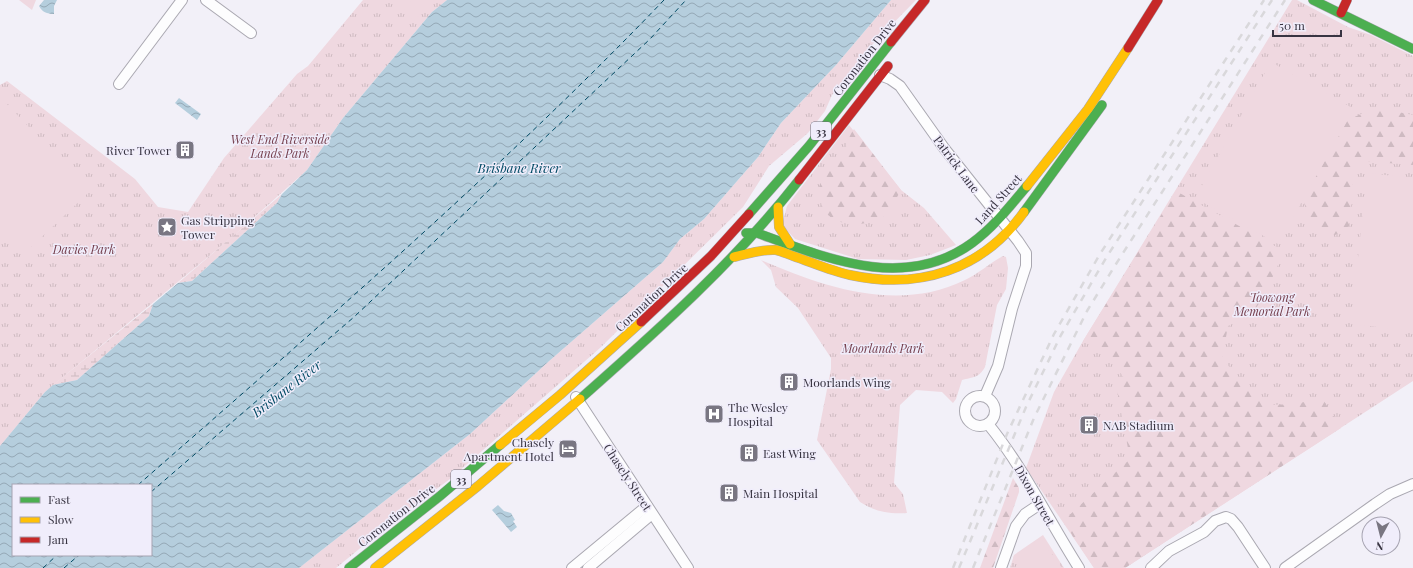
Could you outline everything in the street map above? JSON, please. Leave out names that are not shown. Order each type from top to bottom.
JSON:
[{"type":"main road","name":"Coronation Drive","points":[[349,568],[440,496],[569,387],[622,341],[711,256],[809,146],[925,0]]},
{"type":"main road","name":"Land Street","points":[[757,233],[857,266],[885,268],[913,266],[939,259],[960,250],[986,233],[1000,219],[1088,109],[1158,0]]},
{"type":"main road","points":[[734,257],[762,250],[777,250],[849,275],[889,281],[912,280],[940,274],[970,261],[998,243],[1010,231],[1099,110],[1168,0]]},
{"type":"main road","points":[[1313,0],[1330,4],[1341,13],[1413,49]]},
{"type":"main road","points":[[1341,13],[1347,0]]},
{"type":"main road","name":"Coronation Drive","points":[[375,568],[478,486],[674,316],[757,233],[892,60]]},
{"type":"main road","points":[[778,207],[780,226],[790,244]]},
{"type":"main road","points":[[711,256],[745,233],[757,233]]},
{"type":"street","points":[[119,84],[182,0]]},
{"type":"street","points":[[206,0],[251,33]]},
{"type":"street","name":"Patrick Lane","points":[[880,75],[890,79],[900,86],[928,125],[1023,248],[1027,259],[1012,309],[998,366],[985,396]]},
{"type":"street","name":"Chasely Street","points":[[569,387],[688,568]]},
{"type":"street","points":[[976,396],[985,396],[990,399],[995,407],[994,417],[988,424],[979,427],[970,423],[965,415],[965,405],[971,398],[976,396]]},
{"type":"street","name":"Dixon Street","points":[[988,424],[1020,470],[1079,568]]},
{"type":"street","points":[[1285,568],[1390,494],[1413,484]]},
{"type":"street","points":[[1001,568],[1016,526],[1025,514],[1040,504]]},
{"type":"street","points":[[572,568],[649,510]]},
{"type":"street","points":[[588,568],[649,510]]},
{"type":"street","points":[[1151,568],[1158,563],[1165,554],[1204,532],[1211,524],[1220,518],[1231,519],[1265,568]]},
{"type":"green space","points":[[19,0],[36,0],[32,10]]},
{"type":"green space","name":"Davies Park","points":[[363,0],[447,0],[432,12],[343,118],[307,170],[231,238],[45,392],[0,446],[0,85],[7,81],[135,179],[158,207],[188,212],[224,158],[297,74],[308,66]]},
{"type":"green space","points":[[412,0],[424,10],[414,21],[403,11]]},
{"type":"green space","points":[[891,0],[916,0],[870,47],[832,95],[825,111],[808,133],[769,166],[743,207],[600,348],[450,479],[392,522],[336,568],[299,568],[470,434],[548,362],[663,262],[680,239],[704,219],[758,157],[781,123],[836,65]]},
{"type":"green space","name":"Toowong Memorial Park","points":[[1292,0],[1297,0],[1348,27],[1371,35],[1413,56],[1413,381],[1125,568],[1094,568],[1026,468],[1054,392],[1083,341]]},
{"type":"green space","points":[[1271,62],[1354,109],[1278,244],[1195,198]]},
{"type":"green space","points":[[3,100],[90,191],[23,255],[0,231],[0,103]]},
{"type":"green space","points":[[1378,108],[1413,115],[1413,165],[1363,161],[1352,168],[1353,190],[1349,226],[1335,235],[1317,232],[1305,206],[1302,191],[1318,159],[1337,139],[1336,130],[1350,119]]},
{"type":"green space","points":[[849,125],[901,190],[924,208],[956,245],[930,255],[906,260],[858,259],[795,239],[782,225],[787,206]]},
{"type":"green space","points":[[854,129],[901,190],[896,199],[900,208],[890,214],[870,222],[860,224],[841,222],[822,210],[819,189],[822,179],[843,153]]},
{"type":"green space","points":[[1367,173],[1413,178],[1413,331],[1351,324]]},
{"type":"green space","name":"Toowong Memorial Park","points":[[1176,191],[1284,251],[1267,290],[1255,310],[1228,326],[1222,359],[1246,385],[1269,405],[1295,404],[1322,398],[1341,428],[1125,568],[1094,568],[1063,521],[1130,459],[1117,390],[1124,378],[1108,354],[1083,341]]},
{"type":"green space","points":[[282,194],[277,203],[192,281],[178,283]]},
{"type":"green space","name":"Moorlands Park","points":[[1003,256],[1006,257],[1008,268],[1006,289],[997,305],[983,371],[975,376],[962,380],[956,399],[953,403],[942,392],[916,390],[900,405],[894,483],[903,494],[907,513],[882,512],[860,502],[817,440],[831,369],[831,358],[798,308],[776,287],[771,270],[761,260],[810,279],[836,287],[888,295],[914,295],[940,290],[970,278]]},
{"type":"green space","points":[[153,304],[149,316],[77,380],[53,385]]},
{"type":"green space","points":[[1013,478],[1019,488],[1019,492],[993,568],[980,568]]},
{"type":"green space","points":[[1043,535],[1064,568],[1010,568],[1014,555]]},
{"type":"green space","points":[[1040,538],[1062,568],[1021,568],[1013,557]]},
{"type":"water","points":[[44,0],[57,0],[54,6],[54,14],[49,14],[40,8],[39,6]]},
{"type":"water","name":"Brisbane River","points":[[447,0],[891,0],[836,65],[781,123],[758,157],[704,219],[680,239],[663,262],[548,362],[470,434],[299,568],[0,568],[0,446],[45,392],[53,385],[77,380],[149,316],[153,304],[178,283],[192,281],[277,203],[282,194],[307,170],[343,118],[432,12]]},
{"type":"water","points":[[179,98],[201,114],[197,120],[175,103]]},
{"type":"water","points":[[498,505],[504,511],[511,513],[515,520],[513,521],[517,527],[511,532],[492,510]]},
{"type":"ferry route","points":[[139,484],[340,308],[472,188],[601,64],[664,0]]},
{"type":"ferry route","points":[[152,491],[354,317],[650,39],[686,0]]},
{"type":"ferry route","points":[[43,568],[56,556]]},
{"type":"ferry route","points":[[64,568],[78,556]]},
{"type":"railway","points":[[953,568],[1007,434],[1054,334],[1100,254],[1264,0]]},
{"type":"railway","points":[[959,568],[1026,407],[1061,335],[1106,258],[1272,0]]},
{"type":"railway","points":[[973,568],[1034,418],[1087,311],[1285,0]]},
{"type":"traffic: fast","points":[[1313,0],[1413,49]]},
{"type":"traffic: fast","points":[[749,214],[809,146],[891,42]]},
{"type":"traffic: fast","points":[[1024,212],[1102,105]]},
{"type":"traffic: fast","points":[[580,399],[695,294],[749,239],[799,180]]},
{"type":"traffic: fast","points":[[746,233],[757,233],[810,252],[865,266],[893,268],[920,266],[946,258],[972,243],[995,223],[1027,186]]},
{"type":"traffic: fast","points":[[349,568],[440,496],[500,445]]},
{"type":"traffic: slow","points":[[1027,186],[1088,109],[1128,48]]},
{"type":"traffic: slow","points":[[778,207],[779,227],[790,244]]},
{"type":"traffic: slow","points":[[734,257],[760,251],[776,250],[828,269],[850,275],[876,279],[901,280],[925,277],[948,271],[969,261],[989,248],[1007,232],[1024,212]]},
{"type":"traffic: slow","points":[[500,445],[560,395],[641,322]]},
{"type":"traffic: slow","points":[[375,568],[478,486],[580,399]]},
{"type":"traffic: jam","points":[[891,42],[925,0]]},
{"type":"traffic: jam","points":[[1128,48],[1158,0]]},
{"type":"traffic: jam","points":[[1341,13],[1347,0]]},
{"type":"traffic: jam","points":[[799,180],[888,66]]},
{"type":"traffic: jam","points":[[641,322],[711,256],[749,214]]},
{"type":"place","name":"River Tower","points":[[185,150]]},
{"type":"place","name":"Gas Stripping Tower","points":[[167,227]]},
{"type":"place","name":"Moorlands Wing","points":[[789,382]]},
{"type":"place","name":"The Wesley Hospital","points":[[714,414]]},
{"type":"place","name":"NAB Stadium","points":[[1089,425]]},
{"type":"place","name":"Chasely Apartment Hotel","points":[[568,449]]},
{"type":"place","name":"East Wing","points":[[749,453]]},
{"type":"place","name":"Main Hospital","points":[[729,493]]},
{"type":"park label","name":"West End Riverside Lands Park","points":[[280,146]]}]
